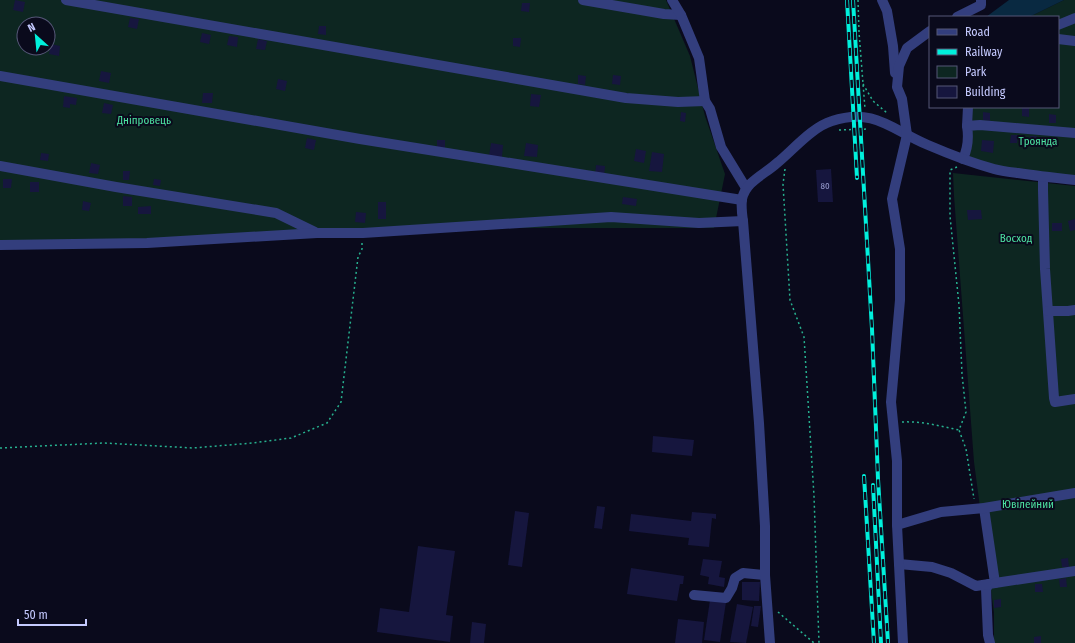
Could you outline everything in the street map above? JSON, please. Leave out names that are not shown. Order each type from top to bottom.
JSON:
[{"type":"street","points":[[66,0],[626,98],[678,102],[705,101]]},
{"type":"street","points":[[583,0],[664,14],[681,15]]},
{"type":"street","points":[[672,0],[681,15],[699,58],[705,101],[710,109],[721,147],[746,188]]},
{"type":"street","points":[[882,0],[888,12],[893,46],[894,69],[897,87],[902,99],[907,135],[892,199],[900,249],[900,300],[891,402],[897,461],[896,525],[903,643]]},
{"type":"street","points":[[960,16],[984,2]]},
{"type":"street","points":[[1059,25],[1075,18]]},
{"type":"street","points":[[897,87],[899,66],[907,48],[929,32]]},
{"type":"street","points":[[1059,39],[1075,41]]},
{"type":"street","points":[[0,76],[360,139],[742,200]]},
{"type":"street","points":[[962,162],[967,151],[969,138],[967,126],[968,108]]},
{"type":"street","points":[[770,643],[765,575],[765,526],[759,423],[743,221],[742,200],[746,188],[753,180],[774,166],[822,124],[833,120],[866,116],[895,128],[962,162],[995,170],[1075,180]]},
{"type":"street","points":[[967,126],[980,125],[1075,133]]},
{"type":"street","points":[[0,166],[116,187],[276,213],[317,233]]},
{"type":"street","points":[[1043,177],[1045,269],[1055,402],[1075,399]]},
{"type":"street","points":[[0,245],[148,243],[317,233],[363,233],[610,218],[699,223],[743,221]]},
{"type":"street","points":[[1048,311],[1068,312],[1075,310]]},
{"type":"street","points":[[896,525],[941,512],[980,508],[1075,493]]},
{"type":"street","points":[[980,508],[992,583]]},
{"type":"street","points":[[899,564],[932,567],[951,573],[976,586],[1075,571]]},
{"type":"street","points":[[694,595],[726,598],[732,588],[735,578],[742,574],[765,575]]},
{"type":"street","points":[[990,643],[988,635],[986,589],[992,583]]},
{"type":"path","points":[[858,0],[866,116]]},
{"type":"path","points":[[863,84],[873,101],[888,114]]},
{"type":"path","points":[[834,130],[874,128]]},
{"type":"path","points":[[962,162],[950,170],[950,216],[959,306],[962,374],[966,412],[959,430],[966,449],[980,508]]},
{"type":"path","points":[[785,169],[783,184],[790,300],[804,337],[814,496],[819,643]]},
{"type":"path","points":[[0,448],[104,443],[193,448],[291,438],[327,423],[341,402],[358,257],[362,250],[363,233]]},
{"type":"path","points":[[893,423],[912,422],[938,425],[959,430]]},
{"type":"path","points":[[767,603],[814,643]]},
{"type":"green space","name":"Дніпровець","points":[[0,0],[666,0],[690,56],[705,116],[725,174],[714,228],[451,228],[137,240],[0,241]]},
{"type":"green space","name":"Троянда","points":[[1064,0],[1075,0],[1075,178],[970,164],[970,108],[1059,108],[1059,16],[1031,16]]},
{"type":"green space","name":"Восход","points":[[953,173],[1075,186],[1075,643],[994,643],[994,613],[974,462]]},
{"type":"water","points":[[1009,0],[1064,0],[1031,16],[987,16]]},
{"type":"building","points":[[15,0],[25,2],[23,12],[13,10]]},
{"type":"building","points":[[522,3],[530,3],[529,12],[521,11]]},
{"type":"building","points":[[130,18],[139,19],[137,29],[128,27]]},
{"type":"building","points":[[319,26],[326,26],[326,35],[318,34]]},
{"type":"building","points":[[202,33],[211,35],[209,44],[200,42]]},
{"type":"building","points":[[229,36],[238,37],[237,47],[227,45]]},
{"type":"building","points":[[513,38],[521,38],[520,47],[513,46]]},
{"type":"building","points":[[258,39],[267,41],[265,50],[256,49]]},
{"type":"building","points":[[56,45],[60,46],[59,56],[56,55]]},
{"type":"building","points":[[101,71],[111,73],[109,83],[99,81]]},
{"type":"building","points":[[578,75],[586,76],[585,85],[578,84]]},
{"type":"building","points":[[613,75],[621,76],[620,85],[612,84]]},
{"type":"building","points":[[278,79],[287,81],[285,91],[276,89]]},
{"type":"building","points":[[203,93],[213,93],[212,103],[202,103]]},
{"type":"building","points":[[531,94],[541,95],[539,107],[530,106]]},
{"type":"building","points":[[64,96],[77,98],[76,105],[70,104],[70,108],[63,107]]},
{"type":"building","points":[[104,103],[113,105],[111,114],[102,113]]},
{"type":"building","points":[[1022,108],[1029,108],[1029,117],[1022,116]]},
{"type":"building","points":[[681,112],[686,113],[685,122],[680,121]]},
{"type":"building","points":[[983,112],[990,113],[990,121],[983,120]]},
{"type":"building","points":[[1049,114],[1056,115],[1056,123],[1049,123]]},
{"type":"building","points":[[1011,135],[1018,135],[1017,143],[1010,143]]},
{"type":"building","points":[[1030,136],[1037,136],[1036,145],[1029,144]]},
{"type":"building","points":[[307,138],[316,140],[314,150],[305,148]]},
{"type":"building","points":[[437,140],[445,140],[445,149],[437,149]]},
{"type":"building","points":[[982,140],[994,141],[993,153],[981,151]]},
{"type":"building","points":[[491,143],[503,145],[502,157],[489,156]]},
{"type":"building","points":[[526,143],[538,145],[537,157],[524,156]]},
{"type":"building","points":[[636,149],[646,151],[644,163],[634,161]]},
{"type":"building","points":[[652,152],[664,154],[662,172],[649,171]]},
{"type":"building","points":[[41,153],[49,154],[48,161],[40,160]]},
{"type":"building","points":[[91,163],[100,165],[98,174],[89,173]]},
{"type":"building","points":[[596,165],[605,166],[604,177],[595,176]]},
{"type":"building","points":[[831,169],[833,202],[818,202],[816,170]]},
{"type":"building","points":[[123,171],[130,171],[129,180],[123,180]]},
{"type":"building","points":[[3,179],[12,179],[11,188],[3,188]]},
{"type":"building","points":[[154,179],[161,180],[160,186],[153,185]]},
{"type":"building","points":[[30,182],[39,182],[39,192],[30,192]]},
{"type":"building","points":[[123,196],[132,197],[132,206],[123,206]]},
{"type":"building","points":[[623,197],[637,199],[636,206],[622,204]]},
{"type":"building","points":[[83,201],[91,203],[89,211],[82,210]]},
{"type":"building","points":[[378,202],[386,202],[386,219],[378,219]]},
{"type":"building","points":[[151,206],[151,214],[138,214],[138,207]]},
{"type":"building","points":[[967,210],[981,210],[982,219],[968,220]]},
{"type":"building","points":[[356,212],[366,213],[365,223],[355,222]]},
{"type":"building","points":[[1075,219],[1075,230],[1070,231],[1068,221]]},
{"type":"building","points":[[1052,223],[1062,223],[1062,231],[1052,231]]},
{"type":"building","points":[[653,436],[694,440],[692,456],[652,452]]},
{"type":"building","points":[[597,506],[605,507],[602,529],[594,528]]},
{"type":"building","points":[[515,511],[529,513],[522,567],[508,565]]},
{"type":"building","points":[[692,512],[716,514],[716,519],[712,518],[709,547],[688,545],[689,538],[629,531],[631,514],[691,521]]},
{"type":"building","points":[[418,546],[455,551],[446,615],[453,616],[450,642],[377,632],[380,608],[409,612]]},
{"type":"building","points":[[1068,558],[1069,567],[1062,567],[1061,559]]},
{"type":"building","points":[[703,559],[722,561],[719,577],[725,578],[724,587],[708,584],[709,577],[700,575]]},
{"type":"building","points":[[631,568],[684,576],[683,584],[680,584],[677,601],[627,594]]},
{"type":"building","points":[[1066,578],[1067,587],[1060,587],[1059,579]]},
{"type":"building","points":[[742,582],[760,582],[759,601],[742,600]]},
{"type":"building","points":[[1035,584],[1042,584],[1043,592],[1035,592]]},
{"type":"building","points":[[1001,599],[1001,607],[994,608],[994,600]]},
{"type":"building","points":[[710,600],[726,602],[720,642],[704,640]]},
{"type":"building","points":[[737,604],[753,607],[746,643],[730,642]]},
{"type":"building","points":[[754,606],[761,606],[758,627],[751,626]]},
{"type":"building","points":[[678,619],[704,622],[702,643],[675,643]]},
{"type":"building","points":[[472,622],[486,624],[484,643],[470,643]]},
{"type":"building","points":[[1041,636],[1041,643],[1034,643],[1034,637]]},
{"type":"railway","points":[[847,0],[857,178]]},
{"type":"railway","points":[[853,0],[888,643]]},
{"type":"railway","points":[[864,476],[874,643]]},
{"type":"railway","points":[[873,485],[881,643]]},
{"type":"park label","name":"Ювілейний","points":[[1028,504]]}]
